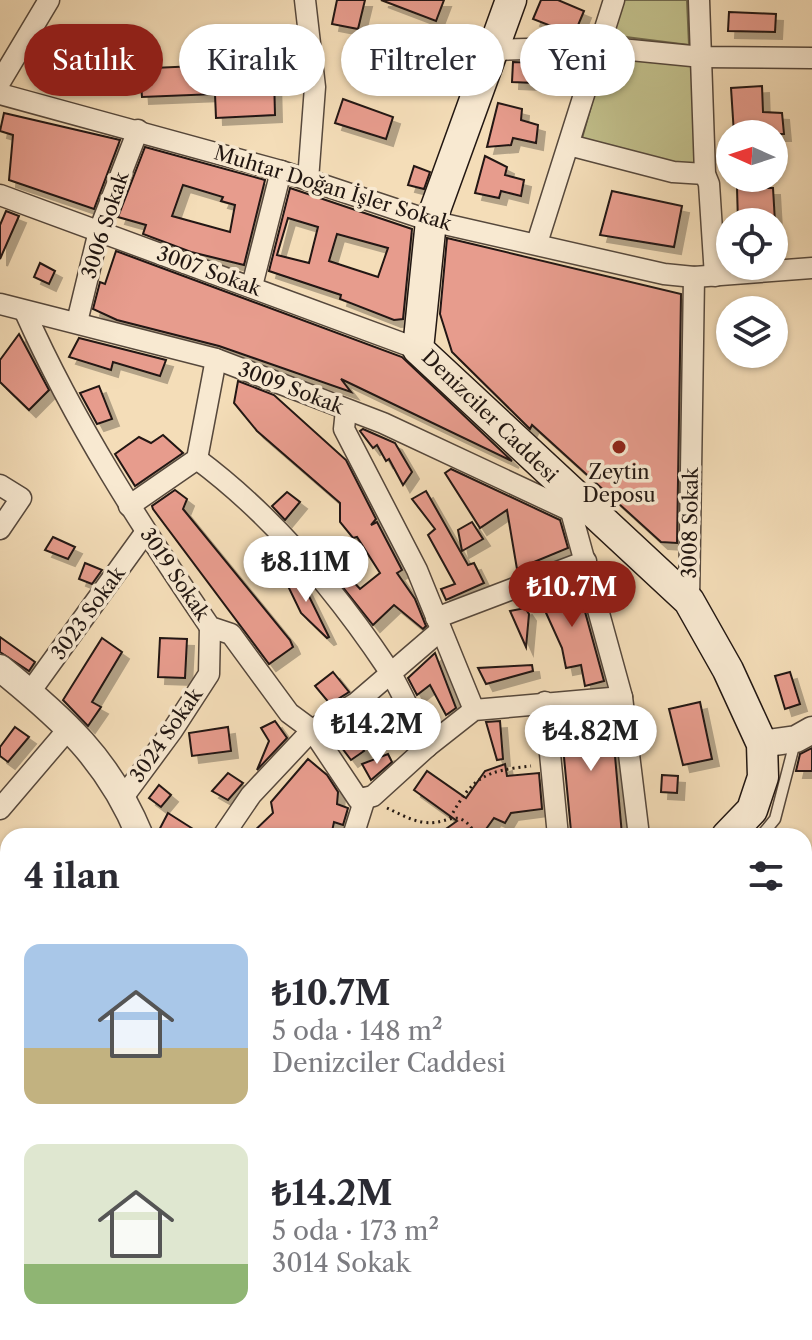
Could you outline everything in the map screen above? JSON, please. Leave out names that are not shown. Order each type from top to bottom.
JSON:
[{"type":"main road","name":"Denizciler Caddesi","points":[[501,24],[511,0]]},
{"type":"main road","name":"Denizciler Caddesi","points":[[475,96],[431,221],[418,349],[568,500]]},
{"type":"main road","name":"3009 Sokak","points":[[568,500],[689,601]]},
{"type":"main road","name":"3008 Sokak","points":[[689,601],[728,670],[762,744],[763,777],[752,810],[735,828]]},
{"type":"street","points":[[0,82],[49,0]]},
{"type":"street","points":[[305,0],[315,87],[308,180]]},
{"type":"street","points":[[607,24],[614,0]]},
{"type":"street","points":[[699,0],[705,174],[709,184],[715,276]]},
{"type":"street","points":[[635,50],[702,57],[812,58]]},
{"type":"street","name":"Muhtar Doğan İşler Sokak","points":[[0,94],[281,171],[431,221],[664,274],[694,277],[812,268]]},
{"type":"street","points":[[537,243],[584,96]]},
{"type":"street","name":"3006 Sokak","points":[[77,322],[99,231],[138,130]]},
{"type":"street","points":[[569,145],[673,172],[705,174]]},
{"type":"street","points":[[252,286],[281,171]]},
{"type":"street","name":"3007 Sokak","points":[[0,195],[418,349]]},
{"type":"street","name":"3008 Sokak","points":[[689,601],[694,277]]},
{"type":"street","name":"3009 Sokak","points":[[0,304],[216,359],[383,423],[568,500]]},
{"type":"street","name":"3019 Sokak","points":[[25,312],[50,369],[129,506],[210,627],[231,634],[289,713],[312,730],[358,799],[365,798]]},
{"type":"street","points":[[129,506],[197,459],[216,359]]},
{"type":"street","points":[[346,410],[344,429],[417,570],[474,710]]},
{"type":"street","points":[[197,459],[240,491],[324,584],[389,671],[427,747]]},
{"type":"street","points":[[0,485],[21,498],[0,529]]},
{"type":"street","name":"Denizciler Caddesi","points":[[568,500],[622,697],[638,828]]},
{"type":"street","name":"3023 Sokak","points":[[30,692],[145,533]]},
{"type":"street","points":[[228,828],[251,795],[312,730],[356,703],[438,624],[586,561]]},
{"type":"street","name":"3024 Sokak","points":[[124,796],[209,674],[210,627]]},
{"type":"street","points":[[0,668],[70,727],[124,796],[137,828]]},
{"type":"street","points":[[356,828],[365,798],[373,796],[474,710],[622,697]]},
{"type":"street","points":[[545,702],[557,828]]},
{"type":"street","points":[[0,809],[70,727]]},
{"type":"street","points":[[762,744],[804,734]]},
{"type":"lane","points":[[768,828],[775,819],[804,734]]},
{"type":"path","points":[[450,818],[464,792],[489,771],[551,764]]},
{"type":"path","points":[[365,798],[423,822],[450,818],[468,822],[472,828]]},
{"type":"shaded area","points":[[622,0],[687,0],[689,45],[635,38],[635,24],[614,24]]},
{"type":"shaded area","points":[[635,59],[694,66],[698,168],[581,142],[594,96],[635,96]]},
{"type":"building","points":[[337,0],[365,0],[359,24],[332,24]]},
{"type":"building","points":[[381,0],[444,0],[436,21]]},
{"type":"building","points":[[541,0],[558,0],[584,11],[579,24],[546,24],[533,19]]},
{"type":"building","points":[[729,12],[776,14],[775,32],[728,31]]},
{"type":"building","points":[[513,62],[520,62],[520,82],[512,82]]},
{"type":"building","points":[[179,67],[179,95],[142,97],[163,96],[163,68]]},
{"type":"building","points":[[762,86],[763,112],[782,113],[783,120],[733,120],[731,88]]},
{"type":"building","points":[[215,96],[275,96],[275,115],[216,118]]},
{"type":"building","points":[[343,99],[393,117],[386,139],[335,123]]},
{"type":"building","points":[[498,103],[522,109],[521,120],[538,125],[536,143],[513,138],[511,145],[487,147]]},
{"type":"building","points":[[4,113],[120,140],[94,209],[9,180],[13,135],[0,131]]},
{"type":"building","points":[[145,147],[265,180],[244,265],[191,252],[143,234],[146,225],[118,217]],"holes":[[[183,185],[223,197],[221,201],[235,205],[230,232],[172,216]]]},
{"type":"building","points":[[485,156],[507,167],[505,175],[524,180],[521,196],[501,191],[499,198],[475,193]]},
{"type":"building","points":[[414,166],[430,172],[424,189],[408,185]]},
{"type":"building","points":[[290,188],[412,229],[403,319],[394,320],[340,299],[341,295],[269,271]],"holes":[[[288,218],[318,227],[309,263],[277,255]],[[337,234],[388,248],[378,277],[329,261]]]},
{"type":"building","points":[[612,191],[682,206],[674,247],[600,235]]},
{"type":"building","points":[[737,192],[773,192],[774,208],[738,208]]},
{"type":"building","points":[[6,211],[19,216],[0,259],[0,225]]},
{"type":"building","name":"Zeytin Deposu","points":[[447,238],[681,294],[677,543],[661,542],[532,425],[530,429],[452,352],[440,314]]},
{"type":"building","points":[[116,251],[402,357],[512,461],[341,379],[351,392],[219,346],[117,320],[93,309],[100,282],[105,284]]},
{"type":"building","points":[[40,263],[55,271],[49,284],[34,277]]},
{"type":"building","points":[[19,334],[49,390],[29,410],[0,382],[0,360]]},
{"type":"building","points":[[79,338],[166,360],[160,376],[113,362],[111,370],[69,357]]},
{"type":"building","points":[[238,381],[274,395],[346,460],[376,519],[371,525],[377,522],[402,570],[397,573],[415,599],[426,626],[423,629],[394,605],[373,625],[314,551],[320,546],[360,589],[380,573],[357,537],[353,538],[340,522],[340,503],[257,431],[234,403]]},
{"type":"building","points":[[99,386],[112,419],[97,424],[80,393]]},
{"type":"building","points":[[363,429],[395,443],[412,472],[403,485],[389,459],[386,461],[377,445],[373,448],[360,431]]},
{"type":"building","points":[[163,435],[183,453],[135,486],[115,454],[139,437],[151,443]]},
{"type":"building","points":[[451,469],[560,520],[568,548],[517,569],[507,510],[480,528],[445,473]]},
{"type":"building","points":[[175,490],[187,499],[183,509],[290,640],[293,647],[269,664],[153,509],[152,506]]},
{"type":"building","points":[[426,491],[468,565],[474,563],[484,583],[446,600],[441,589],[455,584],[428,535],[435,529],[412,499]]},
{"type":"building","points":[[287,492],[300,502],[285,520],[272,506]]},
{"type":"building","points":[[472,522],[483,539],[462,551],[458,530]]},
{"type":"building","points":[[53,537],[75,547],[68,559],[45,550]]},
{"type":"building","points":[[85,563],[102,570],[92,584],[79,579]]},
{"type":"building","points":[[300,578],[327,638],[301,613],[286,582]]},
{"type":"building","points":[[576,579],[604,681],[585,686],[581,665],[566,668],[562,648],[537,593]]},
{"type":"building","points":[[525,608],[529,614],[526,647],[510,611]]},
{"type":"building","points":[[0,637],[35,662],[29,671],[0,652]]},
{"type":"building","points":[[102,638],[122,652],[92,702],[101,707],[88,726],[63,700]]},
{"type":"building","points":[[160,638],[187,639],[185,678],[158,677]]},
{"type":"building","points":[[435,653],[456,708],[446,715],[430,685],[417,695],[408,678]]},
{"type":"building","points":[[532,665],[533,671],[486,684],[478,668]]},
{"type":"building","points":[[333,672],[349,692],[330,704],[315,686]]},
{"type":"building","points":[[790,672],[800,704],[785,709],[775,676]]},
{"type":"building","points":[[700,702],[712,759],[683,765],[669,709]]},
{"type":"building","points":[[611,711],[621,828],[571,828],[560,715]]},
{"type":"building","points":[[275,721],[287,738],[257,770],[269,741],[261,728]]},
{"type":"building","points":[[500,721],[503,759],[497,760],[486,722]]},
{"type":"building","points":[[15,727],[29,737],[8,762],[0,756],[0,747]]},
{"type":"building","points":[[228,727],[231,751],[192,756],[189,733]]},
{"type":"building","points":[[355,735],[364,751],[351,760],[339,744]]},
{"type":"building","points":[[812,748],[812,771],[796,771],[800,754]]},
{"type":"building","points":[[388,754],[392,762],[371,780],[362,764]]},
{"type":"building","points":[[308,759],[327,775],[338,792],[337,804],[348,808],[343,825],[334,822],[333,828],[257,828],[273,813],[271,802]]},
{"type":"building","points":[[505,764],[507,776],[539,773],[542,809],[511,813],[505,823],[494,818],[487,828],[447,828],[457,821],[414,790],[427,771],[466,798],[485,771]]},
{"type":"building","points":[[228,773],[243,783],[228,800],[212,791]]},
{"type":"building","points":[[662,775],[678,776],[677,793],[661,792]]},
{"type":"building","points":[[159,785],[171,795],[161,807],[149,798]]},
{"type":"building","points":[[168,813],[191,828],[160,828]]},
{"type":"place","name":"Zeytin Deposu","points":[[619,447]]}]
